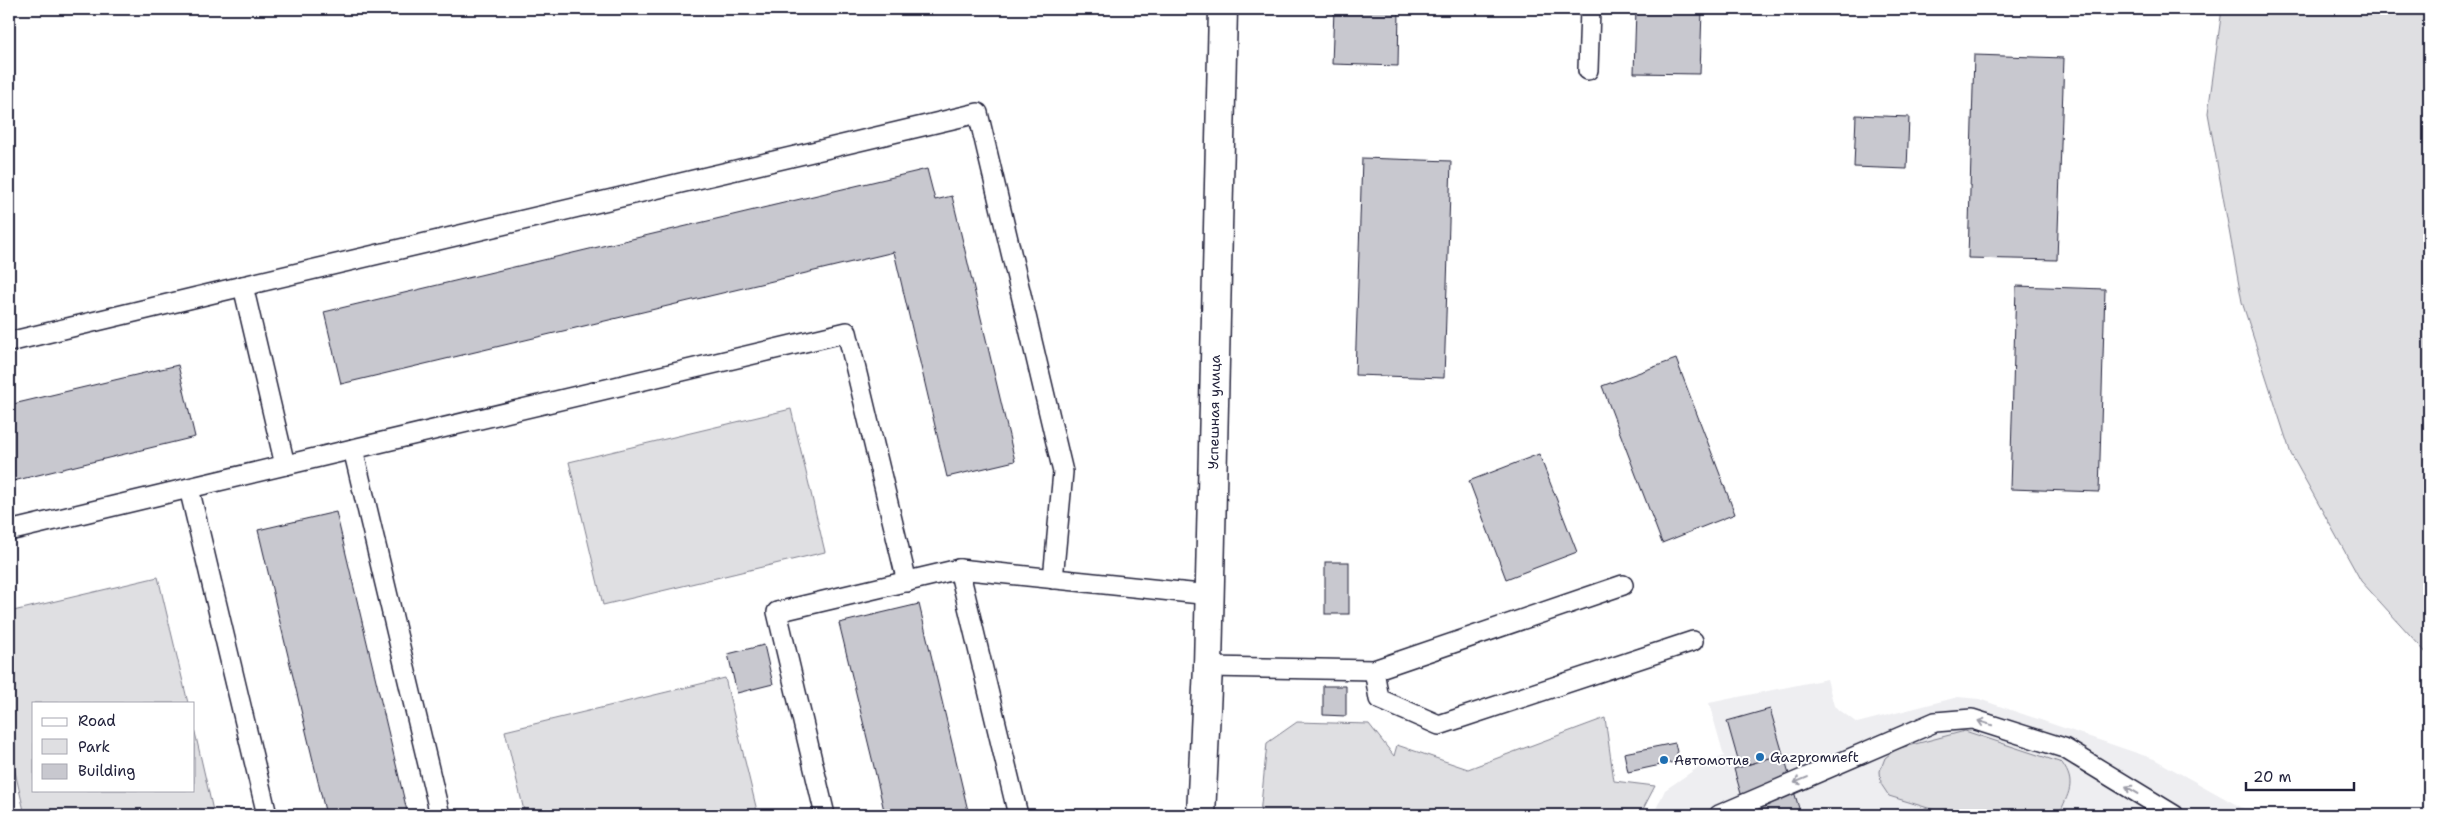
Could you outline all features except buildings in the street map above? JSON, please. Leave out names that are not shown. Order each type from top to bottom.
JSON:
[{"type":"street","name":"Успешная улица","points":[[1201,815],[1210,595],[1222,9]]},
{"type":"lane","points":[[1588,70],[1590,9]]},
{"type":"lane","points":[[9,342],[978,112],[1063,472],[1053,579]]},
{"type":"lane","points":[[243,286],[285,465]]},
{"type":"lane","points":[[9,531],[847,332],[907,582]]},
{"type":"lane","points":[[353,449],[440,815]]},
{"type":"lane","points":[[190,488],[267,815]]},
{"type":"lane","points":[[825,815],[777,612],[959,569],[1210,595]]},
{"type":"lane","points":[[959,569],[1018,815]]},
{"type":"lane","points":[[1208,667],[1374,670],[1623,585]]},
{"type":"lane","points":[[1374,670],[1379,699],[1439,725],[1693,641]]},
{"type":"lane","points":[[1719,815],[1935,722],[1972,719],[2064,748],[2174,815]]},
{"type":"shaded area","points":[[1827,679],[1834,706],[1857,723],[1958,697],[1979,699],[2154,759],[2255,815],[1653,815],[1665,790],[1700,766],[1724,756],[1709,703]]},
{"type":"green space","points":[[2222,9],[2429,9],[2429,656],[2361,581],[2291,454],[2242,302],[2208,113]]},
{"type":"green space","points":[[791,409],[825,552],[603,605],[569,462]]},
{"type":"green space","points":[[158,577],[188,702],[32,702],[32,792],[195,792],[195,732],[214,815],[25,815],[9,746],[9,612]]},
{"type":"green space","points":[[725,678],[758,815],[525,815],[505,731]]},
{"type":"green space","points":[[1605,718],[1614,781],[1655,786],[1640,815],[1260,815],[1267,743],[1297,722],[1369,724],[1394,756],[1397,745],[1468,769]]},
{"type":"green space","points":[[1965,731],[2062,763],[2067,770],[2070,789],[2059,815],[1951,815],[1889,796],[1881,784],[1880,771],[1885,758],[1896,749]]},
{"type":"place","name":"Gazpromneft","points":[[1760,757]]},
{"type":"place","name":"Автомотив","points":[[1664,760]]}]
